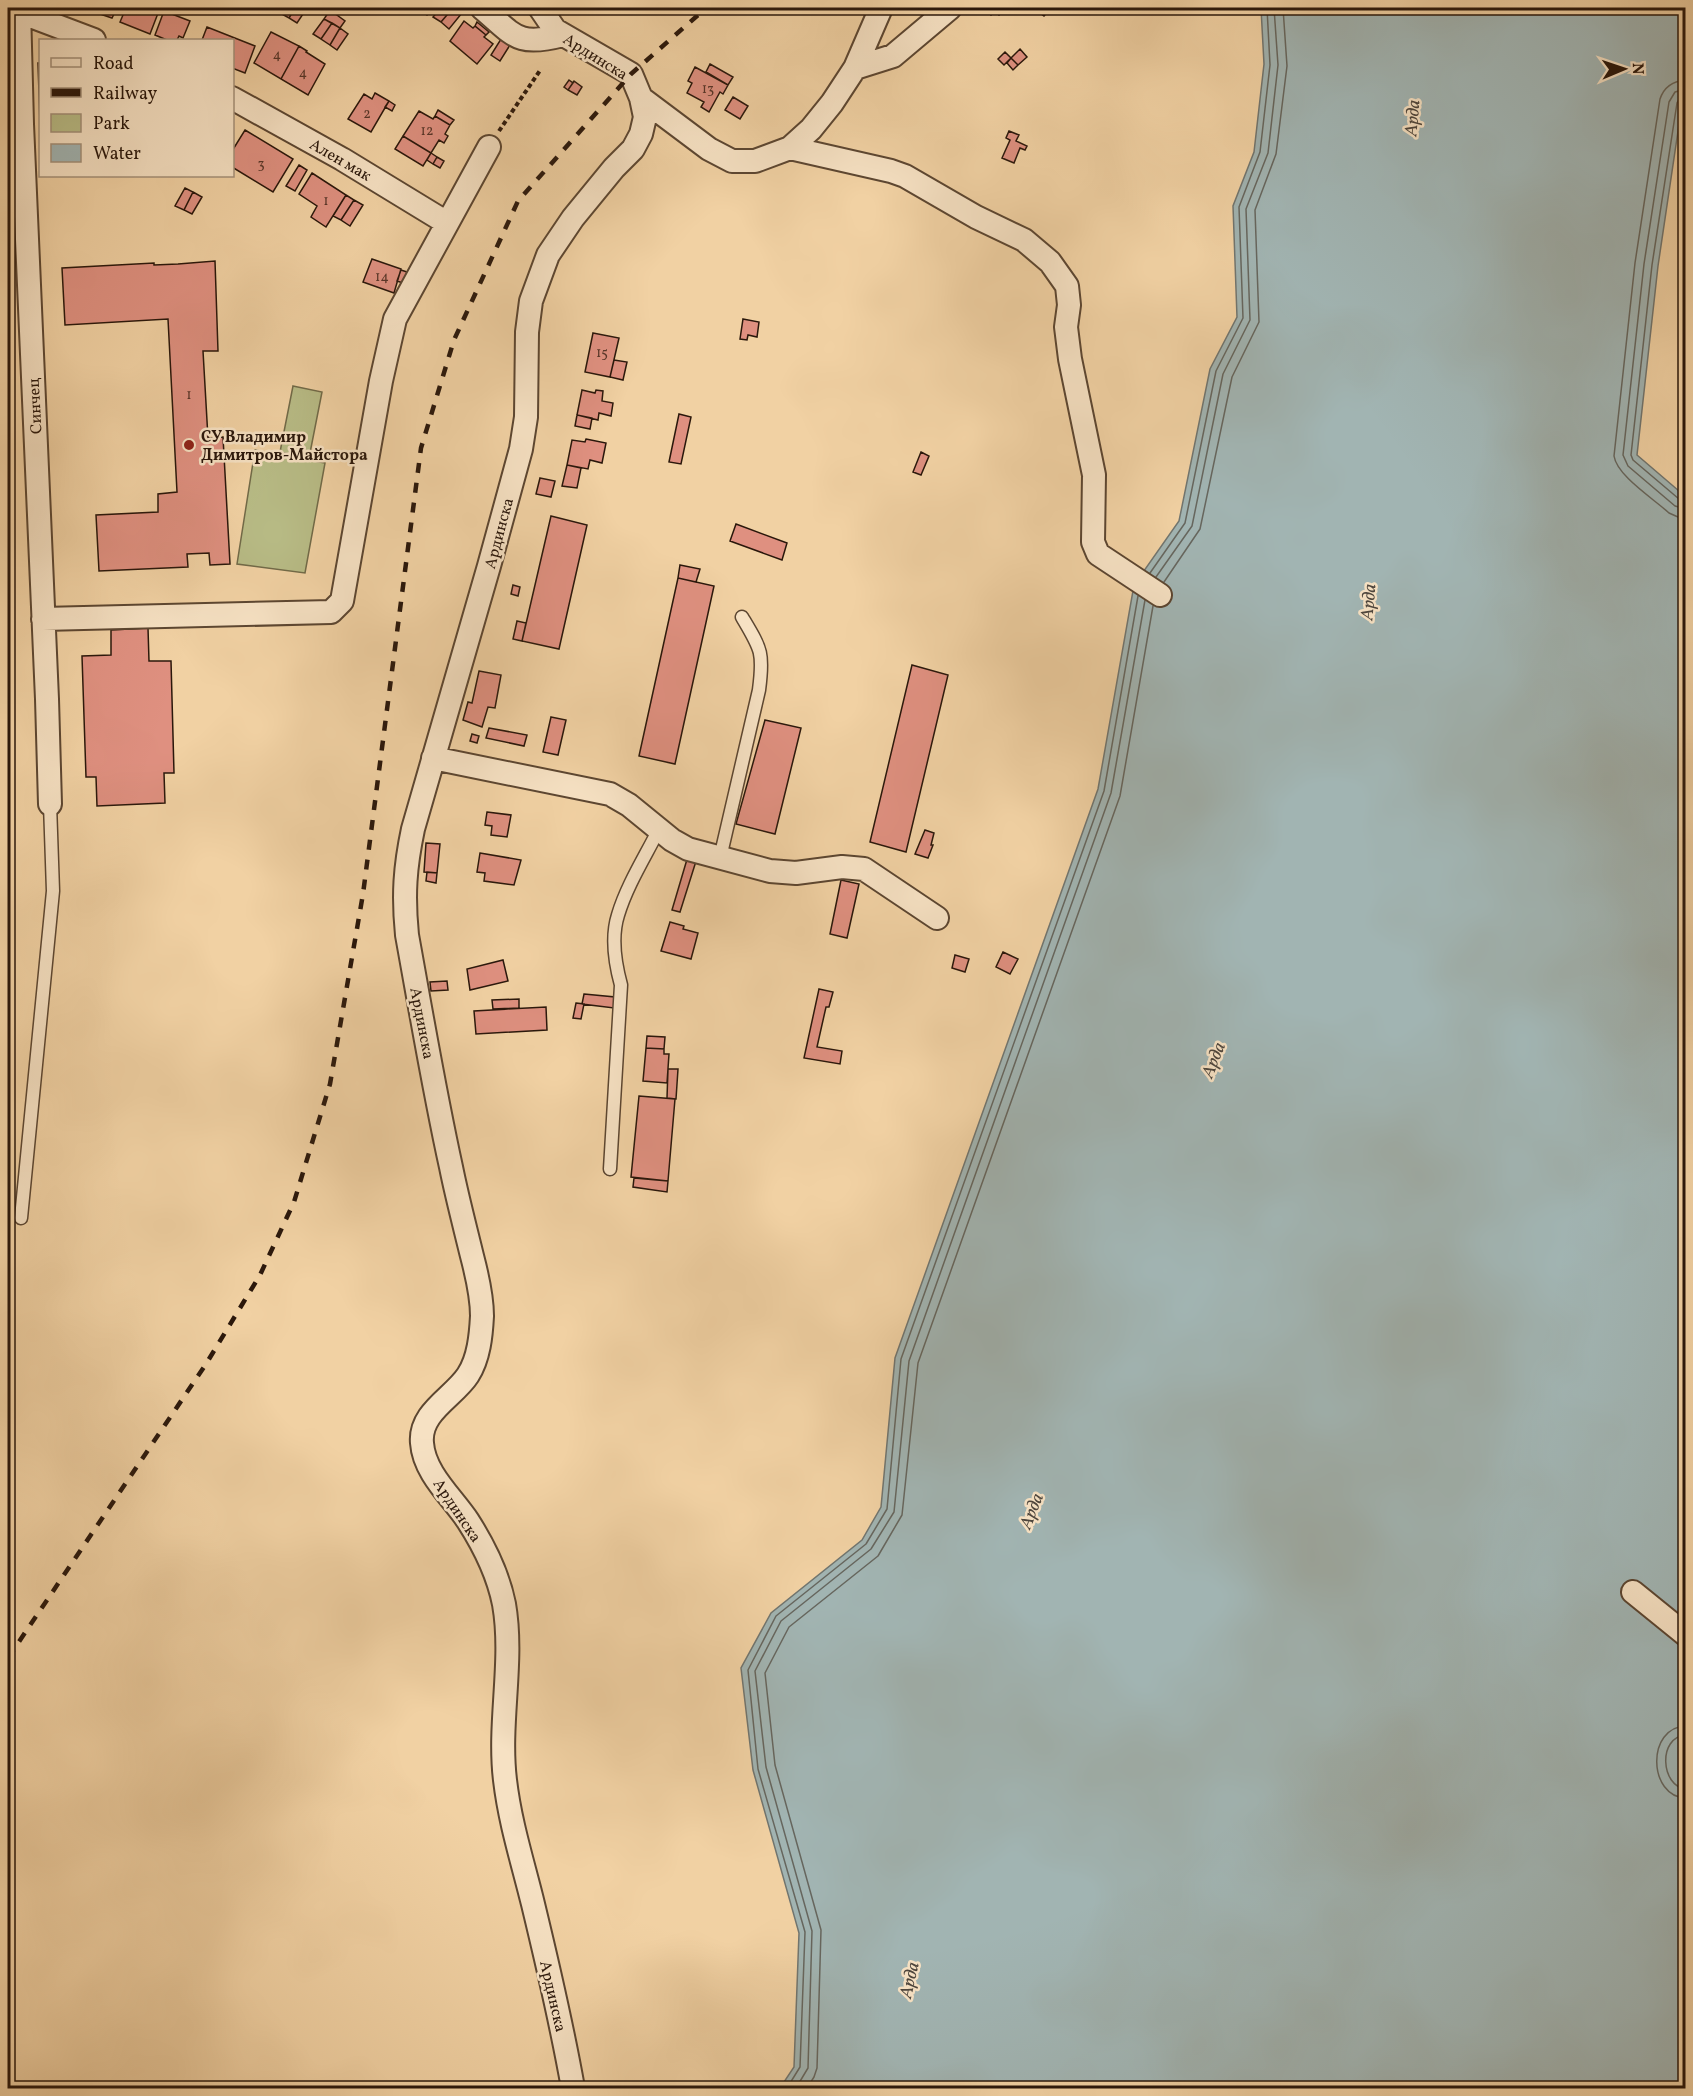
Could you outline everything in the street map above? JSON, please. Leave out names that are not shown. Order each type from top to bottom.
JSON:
[{"type":"street","points":[[482,8],[515,36],[523,39],[540,41],[563,35]]},
{"type":"street","name":"Ардинска","points":[[540,8],[555,30],[631,74],[641,98],[645,117],[641,134],[633,149],[614,168],[573,218],[548,255],[531,301],[527,332],[526,417],[520,449],[413,829],[405,867],[405,913],[451,1167],[478,1280],[482,1311],[476,1358],[469,1374],[430,1415],[423,1430],[422,1443],[433,1473],[468,1521],[487,1556],[497,1577],[504,1604],[507,1630],[505,1777],[512,1824],[561,2020],[573,2088]]},
{"type":"street","points":[[641,98],[709,149],[732,161],[755,161],[790,148],[811,129],[832,104],[855,68],[881,8]]},
{"type":"street","points":[[855,68],[893,56],[950,8]]},
{"type":"street","points":[[16,10],[91,39]]},
{"type":"street","name":"Синчец","points":[[16,10],[14,124],[44,619],[50,804]]},
{"type":"street","name":"Ален мак","points":[[234,99],[342,159],[447,223]]},
{"type":"street","points":[[44,619],[331,612],[342,602],[381,381],[395,319],[489,147]]},
{"type":"street","points":[[790,148],[904,176],[976,217],[1024,240],[1050,262],[1066,286],[1069,304],[1066,327],[1070,359],[1094,476],[1093,542],[1098,554],[1160,595]]},
{"type":"street","points":[[433,758],[610,794],[629,805],[672,840],[688,849],[770,871],[796,873],[842,867],[864,869],[937,918]]},
{"type":"street","points":[[1633,1592],[1686,1635]]},
{"type":"lane","points":[[720,858],[762,669],[760,648],[742,617]]},
{"type":"lane","points":[[21,1218],[53,891],[50,804]]},
{"type":"lane","points":[[610,1169],[621,985],[615,963],[617,915],[659,829]]},
{"type":"path","points":[[489,147],[541,69]]},
{"type":"green space","points":[[293,386],[322,392],[309,458],[280,452]]},
{"type":"green space","points":[[255,450],[325,463],[305,573],[237,564]]},
{"type":"water","name":"Арда","points":[[1261,8],[1685,8],[1685,84],[1658,266],[1637,455],[1686,497],[1686,1745],[1679,1754],[1686,1790],[1685,2088],[780,2088],[794,2067],[799,1933],[753,1770],[741,1668],[771,1613],[862,1540],[881,1507],[895,1358],[1098,789],[1134,585],[1179,521],[1210,369],[1237,317],[1233,206],[1254,152],[1264,64]]},
{"type":"building","points":[[85,8],[106,8],[103,15]]},
{"type":"building","points":[[106,8],[117,8],[112,18],[103,15]]},
{"type":"building","points":[[126,8],[160,8],[150,34],[120,22]]},
{"type":"building","points":[[284,8],[295,8],[289,18],[280,13]]},
{"type":"building","points":[[295,8],[307,8],[297,23],[289,18]]},
{"type":"building","points":[[325,8],[342,8],[337,15]]},
{"type":"building","points":[[417,8],[433,8],[427,15]]},
{"type":"building","points":[[441,8],[453,8],[441,22],[433,17]]},
{"type":"building","points":[[453,8],[462,13],[449,29],[441,22]]},
{"type":"building","points":[[983,8],[1006,8],[999,15],[995,11],[991,15]]},
{"type":"building","points":[[1033,8],[1051,8],[1044,16]]},
{"type":"building","points":[[330,10],[345,21],[340,28],[324,19]]},
{"type":"building","points":[[164,11],[190,21],[183,38],[179,36],[178,39],[165,39],[155,35]]},
{"type":"building","points":[[324,19],[332,23],[321,39],[313,34]]},
{"type":"building","points":[[464,21],[473,28],[475,26],[493,44],[477,64],[450,41]]},
{"type":"building","points":[[477,22],[489,32],[486,35],[475,26]]},
{"type":"building","points":[[332,23],[340,28],[330,45],[321,39]]},
{"type":"building","points":[[207,27],[255,46],[245,73],[234,69],[234,39],[202,39]]},
{"type":"building","points":[[340,28],[348,34],[337,50],[330,45]]},
{"type":"building","points":[[271,32],[299,46],[281,79],[254,63]]},
{"type":"building","points":[[501,39],[510,45],[500,61],[491,55]]},
{"type":"building","points":[[299,46],[325,64],[308,95],[281,79]]},
{"type":"building","points":[[1020,49],[1027,57],[1018,65],[1011,58]]},
{"type":"building","points":[[1005,52],[1011,58],[1004,65],[998,59]]},
{"type":"building","points":[[1011,58],[1018,65],[1013,70],[1007,63]]},
{"type":"building","points":[[710,64],[733,77],[728,85],[706,72]]},
{"type":"building","points":[[695,67],[728,85],[723,94],[720,92],[709,112],[701,107],[704,102],[687,93],[692,83],[688,81]]},
{"type":"building","points":[[569,80],[573,83],[568,90],[564,87]]},
{"type":"building","points":[[574,81],[582,87],[577,95],[568,90]]},
{"type":"building","points":[[375,93],[389,101],[371,132],[348,119],[364,94],[372,99]]},
{"type":"building","points":[[733,97],[748,106],[740,119],[725,110]]},
{"type":"building","points":[[389,101],[395,105],[392,111],[385,107]]},
{"type":"building","points":[[438,110],[454,120],[450,125],[435,116]]},
{"type":"building","points":[[419,111],[433,119],[435,116],[450,125],[445,134],[448,136],[444,143],[439,140],[431,153],[403,136]]},
{"type":"building","points":[[245,130],[293,159],[273,192],[234,168],[234,148]]},
{"type":"building","points":[[1009,131],[1019,135],[1016,141],[1027,146],[1025,150],[1020,148],[1014,163],[1002,158],[1010,140],[1006,138]]},
{"type":"building","points":[[403,136],[431,153],[423,166],[395,149]]},
{"type":"building","points":[[431,153],[437,157],[433,164],[427,160]]},
{"type":"building","points":[[437,157],[444,161],[440,168],[433,164]]},
{"type":"building","points":[[299,165],[307,170],[295,191],[286,186]]},
{"type":"building","points":[[312,173],[346,195],[326,227],[311,217],[317,206],[299,194]]},
{"type":"building","points":[[185,188],[193,192],[184,210],[175,206]]},
{"type":"building","points":[[193,192],[202,197],[192,214],[184,210]]},
{"type":"building","points":[[346,195],[354,200],[341,220],[333,216]]},
{"type":"building","points":[[354,200],[363,205],[350,226],[341,220]]},
{"type":"building","points":[[372,259],[401,269],[394,293],[363,282]]},
{"type":"building","points":[[215,261],[218,351],[203,351],[208,438],[223,437],[230,564],[210,565],[209,553],[187,554],[188,567],[99,571],[96,515],[158,512],[158,494],[177,492],[168,319],[65,325],[62,268]]},
{"type":"building","points":[[401,270],[410,273],[406,284],[397,281]]},
{"type":"building","points":[[743,319],[759,322],[757,337],[748,335],[747,340],[740,339]]},
{"type":"building","points":[[593,333],[619,338],[610,377],[585,372]]},
{"type":"building","points":[[614,360],[627,362],[623,380],[610,377]]},
{"type":"building","points":[[582,390],[595,393],[596,390],[603,391],[602,401],[613,403],[611,416],[599,413],[598,420],[577,415]]},
{"type":"building","points":[[679,414],[691,417],[681,464],[669,462]]},
{"type":"building","points":[[577,415],[592,418],[590,429],[575,426]]},
{"type":"building","points":[[586,439],[606,443],[602,463],[590,460],[588,469],[567,465],[572,440],[585,442]]},
{"type":"building","points":[[921,452],[929,456],[921,475],[913,472]]},
{"type":"building","points":[[567,465],[581,468],[577,488],[562,486]]},
{"type":"building","points":[[540,478],[555,481],[551,497],[536,494]]},
{"type":"building","points":[[551,516],[587,525],[559,649],[522,641]]},
{"type":"building","points":[[736,524],[787,543],[782,560],[730,541]]},
{"type":"building","points":[[680,565],[700,569],[696,582],[678,578]]},
{"type":"building","points":[[678,578],[714,586],[675,764],[639,756]]},
{"type":"building","points":[[513,585],[520,587],[518,596],[511,594]]},
{"type":"building","points":[[517,621],[526,623],[522,641],[513,639]]},
{"type":"building","points":[[148,628],[149,661],[171,661],[174,773],[164,773],[165,803],[97,806],[96,777],[86,777],[82,656],[111,655],[111,630]]},
{"type":"building","points":[[912,665],[948,675],[906,852],[870,842]]},
{"type":"building","points":[[479,671],[501,675],[495,708],[488,707],[482,727],[463,720],[468,702],[472,703]]},
{"type":"building","points":[[551,717],[566,720],[558,755],[543,752]]},
{"type":"building","points":[[765,720],[801,728],[775,834],[736,824]]},
{"type":"building","points":[[489,728],[527,735],[524,746],[486,738]]},
{"type":"building","points":[[472,734],[479,736],[477,743],[470,741]]},
{"type":"building","points":[[487,812],[511,815],[507,837],[491,835],[492,826],[485,825]]},
{"type":"building","points":[[925,830],[934,833],[931,845],[933,845],[928,858],[915,854]]},
{"type":"building","points":[[426,843],[440,844],[437,873],[424,872]]},
{"type":"building","points":[[480,853],[521,860],[514,885],[484,881],[485,873],[477,872]]},
{"type":"building","points":[[688,856],[697,858],[680,912],[672,910]]},
{"type":"building","points":[[427,872],[437,873],[436,883],[426,881]]},
{"type":"building","points":[[841,880],[859,884],[847,938],[830,934]]},
{"type":"building","points":[[670,922],[698,933],[691,959],[661,951]]},
{"type":"building","points":[[1003,952],[1018,959],[1010,974],[996,967]]},
{"type":"building","points":[[955,955],[969,959],[965,972],[952,968]]},
{"type":"building","points":[[503,960],[508,981],[470,990],[467,969]]},
{"type":"building","points":[[447,981],[448,990],[431,991],[430,982]]},
{"type":"building","points":[[819,989],[833,992],[829,1007],[826,1007],[817,1047],[842,1051],[840,1064],[804,1058]]},
{"type":"building","points":[[584,994],[615,997],[614,1008],[582,1004]]},
{"type":"building","points":[[519,999],[519,1008],[493,1009],[492,1000]]},
{"type":"building","points":[[576,1003],[584,1004],[581,1019],[573,1018]]},
{"type":"building","points":[[546,1007],[547,1030],[476,1034],[474,1011]]},
{"type":"building","points":[[647,1036],[665,1037],[664,1049],[646,1048]]},
{"type":"building","points":[[646,1048],[664,1049],[664,1054],[669,1054],[667,1083],[643,1081]]},
{"type":"building","points":[[668,1069],[678,1069],[676,1099],[667,1098]]},
{"type":"building","points":[[639,1096],[675,1099],[668,1181],[631,1177]]},
{"type":"building","points":[[634,1178],[668,1181],[667,1192],[633,1187]]},
{"type":"railway","points":[[8,1658],[206,1364],[260,1275],[294,1202],[330,1084],[363,894],[421,448],[454,340],[518,201],[631,74],[706,8]]},
{"type":"place","name":"СУ Владимир Димитров-Майстора","points":[[189,445]]}]
